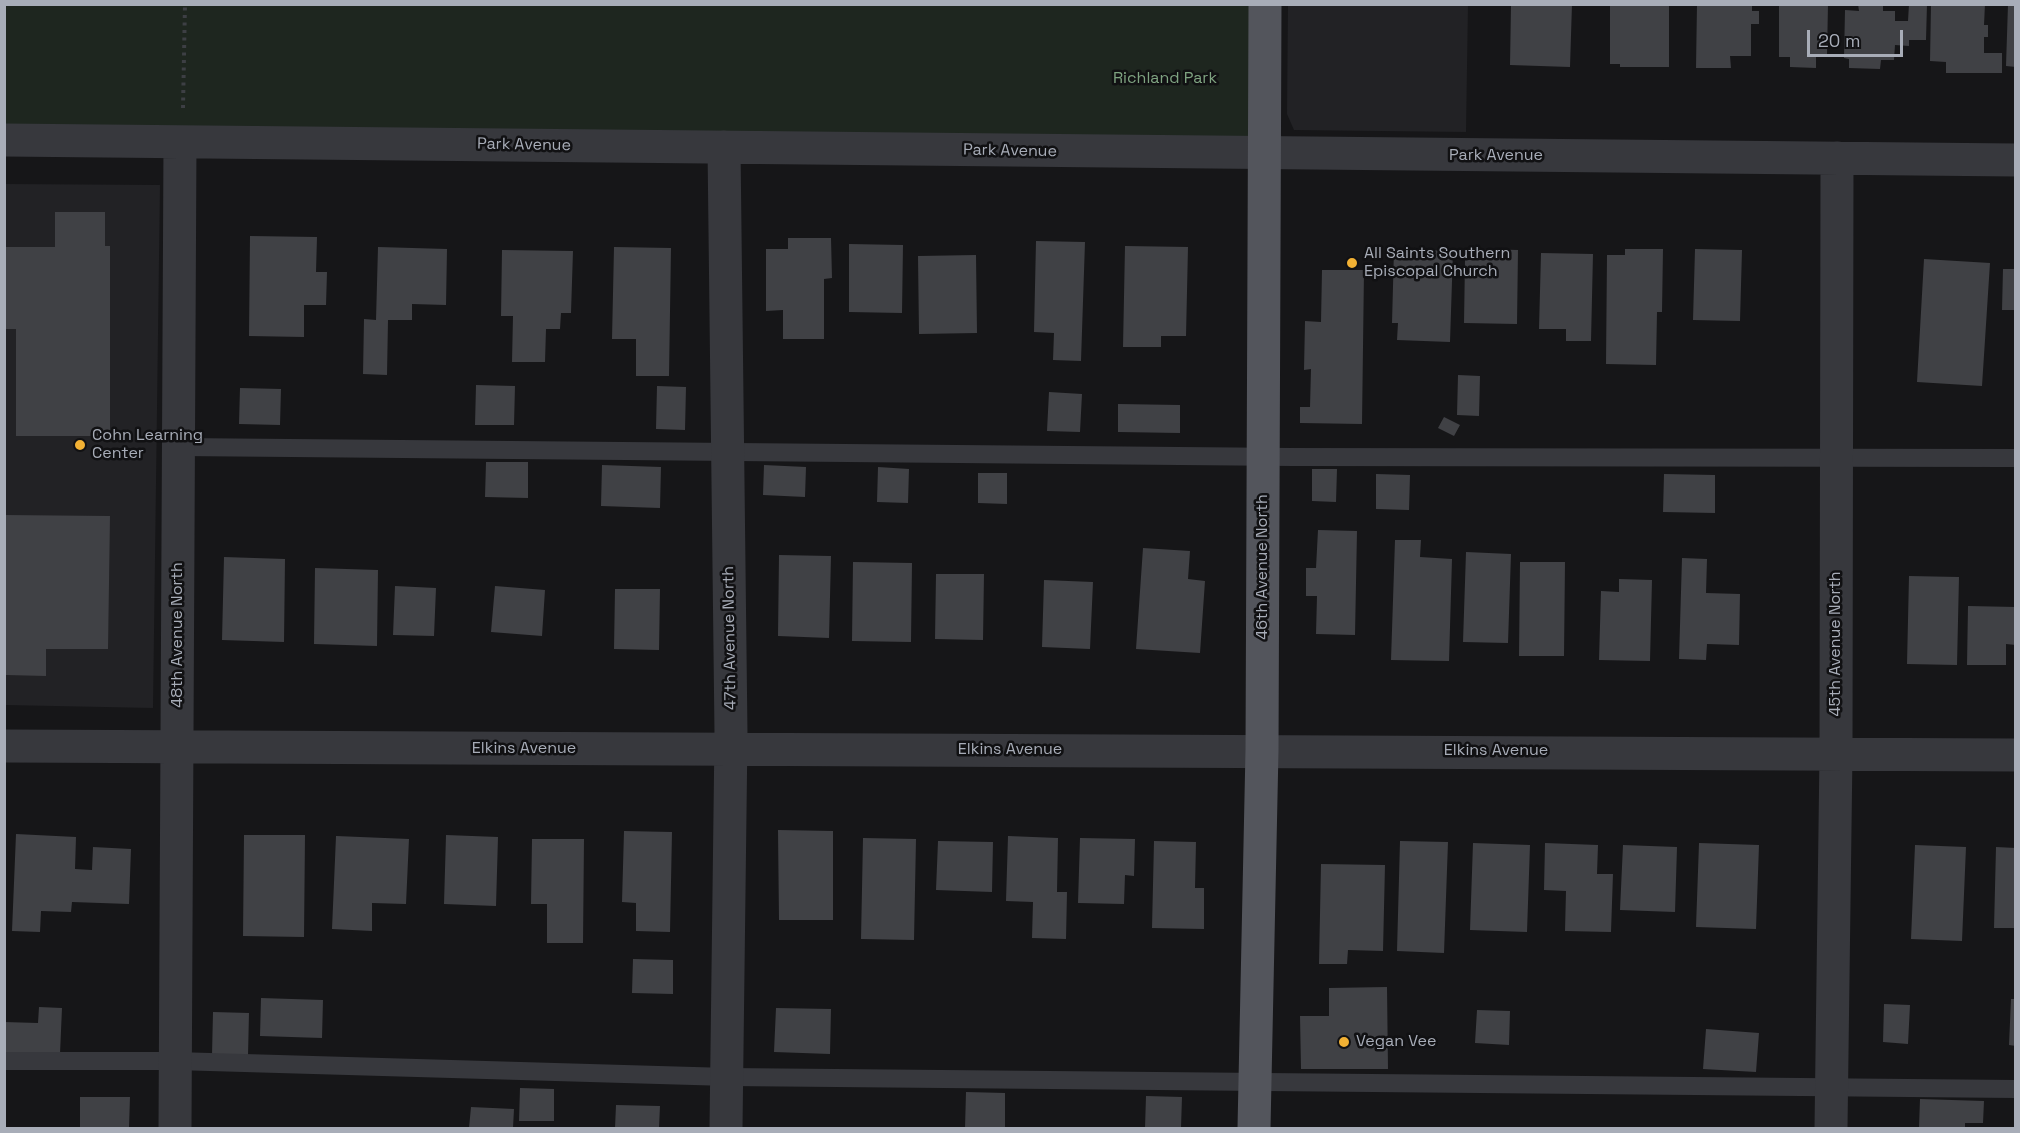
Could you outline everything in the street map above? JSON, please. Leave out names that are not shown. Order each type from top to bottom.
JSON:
[{"type":"main road","name":"46th Avenue North","points":[[1254,1128],[1262,750],[1265,4]]},
{"type":"street","name":"Park Avenue","points":[[4,140],[2016,160]]},
{"type":"street","name":"48th Avenue North","points":[[174,1128],[180,142]]},
{"type":"street","name":"47th Avenue North","points":[[724,147],[731,750],[726,1128]]},
{"type":"street","name":"45th Avenue North","points":[[1831,1128],[1836,753],[1837,159]]},
{"type":"street","name":"Elkins Avenue","points":[[4,746],[2016,755]]},
{"type":"lane","points":[[179,447],[1264,456],[2016,458]]},
{"type":"lane","points":[[4,1061],[175,1061],[728,1077],[2016,1089]]},
{"type":"path","points":[[183,108],[185,4]]},
{"type":"shaded area","points":[[1288,5],[1468,5],[1466,132],[1294,130],[1287,114]]},
{"type":"shaded area","name":"Cohn Learning Center","points":[[5,184],[160,185],[153,708],[5,705]]},
{"type":"green space","name":"Richland Park","points":[[5,5],[1265,5],[1263,154],[5,141]]},
{"type":"building","points":[[1572,4],[1570,67],[1510,65],[1511,5]]},
{"type":"building","points":[[1610,4],[1669,4],[1669,67],[1620,67],[1620,64],[1610,64]]},
{"type":"building","points":[[1697,4],[1752,4],[1752,11],[1759,11],[1759,24],[1751,24],[1751,56],[1730,56],[1731,68],[1696,68]]},
{"type":"building","points":[[1779,4],[1828,4],[1827,56],[1816,56],[1816,68],[1790,67],[1790,57],[1779,57]]},
{"type":"building","points":[[1858,4],[1883,4],[1883,11],[1895,11],[1895,21],[1908,21],[1909,4],[1927,4],[1926,40],[1909,40],[1909,46],[1895,45],[1894,60],[1881,60],[1880,69],[1849,68],[1849,59],[1844,58],[1845,10],[1859,11]]},
{"type":"building","points":[[1931,4],[1985,4],[1984,25],[1988,25],[1988,37],[1984,37],[1984,53],[2002,53],[2002,73],[1946,73],[1946,62],[1930,61]]},
{"type":"building","points":[[2008,4],[2016,4],[2016,67],[2006,66]]},
{"type":"building","points":[[55,212],[105,212],[105,246],[110,246],[110,436],[16,436],[16,329],[4,329],[4,247],[55,247]]},
{"type":"building","points":[[250,236],[317,237],[316,272],[327,272],[326,305],[304,305],[304,337],[249,336]]},
{"type":"building","points":[[788,238],[831,238],[832,278],[824,279],[824,339],[783,339],[783,310],[766,311],[766,249],[788,249]]},
{"type":"building","points":[[1036,241],[1085,242],[1081,361],[1053,360],[1054,333],[1034,332]]},
{"type":"building","points":[[849,244],[903,245],[902,313],[849,312]]},
{"type":"building","points":[[1125,246],[1188,247],[1186,336],[1161,336],[1161,347],[1123,347]]},
{"type":"building","points":[[378,247],[447,249],[446,305],[412,304],[412,320],[388,320],[387,375],[363,374],[364,319],[376,320]]},
{"type":"building","points":[[614,247],[671,248],[669,376],[636,376],[636,339],[612,339]]},
{"type":"building","points":[[1394,249],[1453,251],[1450,342],[1397,340],[1398,323],[1392,323]]},
{"type":"building","points":[[1481,249],[1518,250],[1517,324],[1464,323],[1465,260],[1481,260]]},
{"type":"building","points":[[1625,249],[1663,249],[1662,312],[1657,312],[1656,365],[1606,364],[1607,255],[1625,255]]},
{"type":"building","points":[[1695,249],[1742,250],[1740,321],[1693,320]]},
{"type":"building","points":[[502,250],[573,251],[571,313],[561,313],[560,329],[546,329],[545,362],[512,362],[513,316],[501,316]]},
{"type":"building","points":[[1541,253],[1593,254],[1591,341],[1566,341],[1566,329],[1539,329]]},
{"type":"building","points":[[976,255],[977,333],[919,334],[918,256]]},
{"type":"building","points":[[1924,259],[1990,263],[1982,386],[1917,382]]},
{"type":"building","points":[[2003,269],[2016,269],[2016,310],[2002,310]]},
{"type":"building","points":[[1322,270],[1364,270],[1362,424],[1300,423],[1300,407],[1310,407],[1311,369],[1304,370],[1305,321],[1321,322]]},
{"type":"building","points":[[1458,375],[1480,376],[1479,416],[1457,415]]},
{"type":"building","points":[[476,385],[515,386],[514,425],[475,425]]},
{"type":"building","points":[[657,386],[686,387],[685,430],[656,429]]},
{"type":"building","points":[[240,388],[281,389],[280,425],[239,424]]},
{"type":"building","points":[[1049,392],[1082,394],[1080,432],[1047,431]]},
{"type":"building","points":[[1118,404],[1180,405],[1180,433],[1118,432]]},
{"type":"building","points":[[1444,417],[1460,425],[1454,436],[1438,428]]},
{"type":"building","points":[[486,462],[528,462],[528,498],[485,497]]},
{"type":"building","points":[[602,465],[661,467],[660,508],[601,506]]},
{"type":"building","points":[[764,465],[806,467],[805,497],[763,495]]},
{"type":"building","points":[[878,467],[909,469],[908,503],[877,502]]},
{"type":"building","points":[[1312,469],[1337,469],[1336,502],[1312,501]]},
{"type":"building","points":[[978,473],[1007,473],[1007,504],[978,503]]},
{"type":"building","points":[[1376,474],[1410,475],[1409,510],[1376,509]]},
{"type":"building","points":[[1664,474],[1715,475],[1715,513],[1663,512]]},
{"type":"building","points":[[4,515],[110,516],[108,649],[46,649],[46,676],[6,675]]},
{"type":"building","points":[[1318,530],[1357,531],[1355,635],[1316,634],[1317,596],[1306,596],[1306,568],[1316,568]]},
{"type":"building","points":[[1395,540],[1421,540],[1420,557],[1452,559],[1449,661],[1391,660]]},
{"type":"building","points":[[1143,548],[1190,551],[1188,579],[1205,581],[1200,653],[1136,649]]},
{"type":"building","points":[[1466,552],[1511,554],[1508,643],[1463,642]]},
{"type":"building","points":[[779,555],[831,556],[829,638],[778,636]]},
{"type":"building","points":[[224,557],[285,559],[284,642],[222,640]]},
{"type":"building","points":[[1682,558],[1707,559],[1706,593],[1740,594],[1739,645],[1707,644],[1706,660],[1679,659]]},
{"type":"building","points":[[853,562],[912,563],[911,642],[852,641]]},
{"type":"building","points":[[1520,562],[1565,562],[1564,656],[1519,656]]},
{"type":"building","points":[[315,568],[378,570],[377,646],[314,644]]},
{"type":"building","points":[[936,574],[984,574],[983,640],[935,639]]},
{"type":"building","points":[[1909,576],[1959,577],[1957,665],[1907,664]]},
{"type":"building","points":[[1619,579],[1652,580],[1650,661],[1599,660],[1601,591],[1619,592]]},
{"type":"building","points":[[1044,580],[1093,582],[1090,649],[1042,647]]},
{"type":"building","points":[[395,586],[436,588],[434,636],[393,635]]},
{"type":"building","points":[[495,586],[545,590],[542,636],[491,632]]},
{"type":"building","points":[[615,589],[660,589],[659,650],[614,649]]},
{"type":"building","points":[[1968,606],[2016,607],[2016,645],[2006,644],[2006,665],[1967,665]]},
{"type":"building","points":[[778,830],[833,831],[833,920],[779,920]]},
{"type":"building","points":[[624,831],[672,832],[670,932],[636,931],[636,903],[622,902]]},
{"type":"building","points":[[16,834],[76,837],[75,869],[92,870],[93,847],[131,849],[129,904],[72,902],[71,912],[41,911],[40,932],[12,931]]},
{"type":"building","points":[[244,835],[305,835],[304,937],[243,936]]},
{"type":"building","points":[[446,835],[498,837],[496,906],[444,904]]},
{"type":"building","points":[[336,836],[409,839],[406,904],[372,903],[372,931],[332,929]]},
{"type":"building","points":[[1008,836],[1058,838],[1057,892],[1067,892],[1066,939],[1032,938],[1033,902],[1006,901]]},
{"type":"building","points":[[863,838],[916,839],[914,940],[861,939]]},
{"type":"building","points":[[1080,838],[1135,839],[1134,876],[1125,875],[1124,904],[1078,903]]},
{"type":"building","points":[[532,839],[584,839],[583,943],[547,943],[547,904],[531,904]]},
{"type":"building","points":[[938,841],[993,842],[992,892],[936,890]]},
{"type":"building","points":[[1154,841],[1196,842],[1195,888],[1204,888],[1204,929],[1152,928]]},
{"type":"building","points":[[1400,841],[1448,842],[1444,953],[1397,951]]},
{"type":"building","points":[[1473,843],[1530,845],[1527,932],[1470,930]]},
{"type":"building","points":[[1545,843],[1598,845],[1597,874],[1613,874],[1611,932],[1565,931],[1566,891],[1544,890]]},
{"type":"building","points":[[1699,843],[1759,845],[1756,929],[1696,927]]},
{"type":"building","points":[[1623,845],[1677,847],[1675,912],[1620,910]]},
{"type":"building","points":[[1915,845],[1966,847],[1962,941],[1911,939]]},
{"type":"building","points":[[1996,847],[2016,848],[2016,928],[1994,928]]},
{"type":"building","points":[[1321,864],[1385,865],[1383,951],[1348,950],[1347,964],[1319,964]]},
{"type":"building","points":[[633,959],[673,960],[673,994],[632,993]]},
{"type":"building","name":"Vegan Vee","points":[[1387,987],[1388,1069],[1301,1069],[1300,1016],[1329,1016],[1329,988]]},
{"type":"building","points":[[261,998],[323,1000],[322,1038],[260,1036]]},
{"type":"building","points":[[2011,999],[2016,999],[2016,1046],[2009,1045]]},
{"type":"building","points":[[1884,1004],[1910,1005],[1908,1044],[1883,1042]]},
{"type":"building","points":[[39,1007],[62,1008],[60,1054],[4,1052],[4,1022],[38,1023]]},
{"type":"building","points":[[776,1008],[831,1009],[830,1054],[774,1052]]},
{"type":"building","points":[[1477,1010],[1510,1011],[1509,1045],[1475,1043]]},
{"type":"building","points":[[213,1012],[249,1013],[248,1056],[212,1055]]},
{"type":"building","points":[[1706,1029],[1759,1033],[1756,1072],[1703,1069]]},
{"type":"building","points":[[520,1088],[554,1089],[554,1121],[519,1121]]},
{"type":"building","points":[[966,1092],[1005,1093],[1005,1128],[965,1128]]},
{"type":"building","points":[[1146,1096],[1182,1097],[1181,1128],[1145,1128]]},
{"type":"building","points":[[80,1097],[130,1097],[129,1128],[80,1128]]},
{"type":"building","points":[[1920,1099],[1984,1101],[1983,1123],[1965,1123],[1965,1128],[1919,1128]]},
{"type":"building","points":[[616,1105],[660,1106],[659,1128],[615,1128]]},
{"type":"building","points":[[471,1107],[514,1109],[513,1128],[469,1128]]},
{"type":"place","name":"All Saints Southern Episcopal Church","points":[[1352,263]]},
{"type":"place","name":"Cohn Learning Center","points":[[80,445]]},
{"type":"place","name":"Vegan Vee","points":[[1344,1042]]}]
